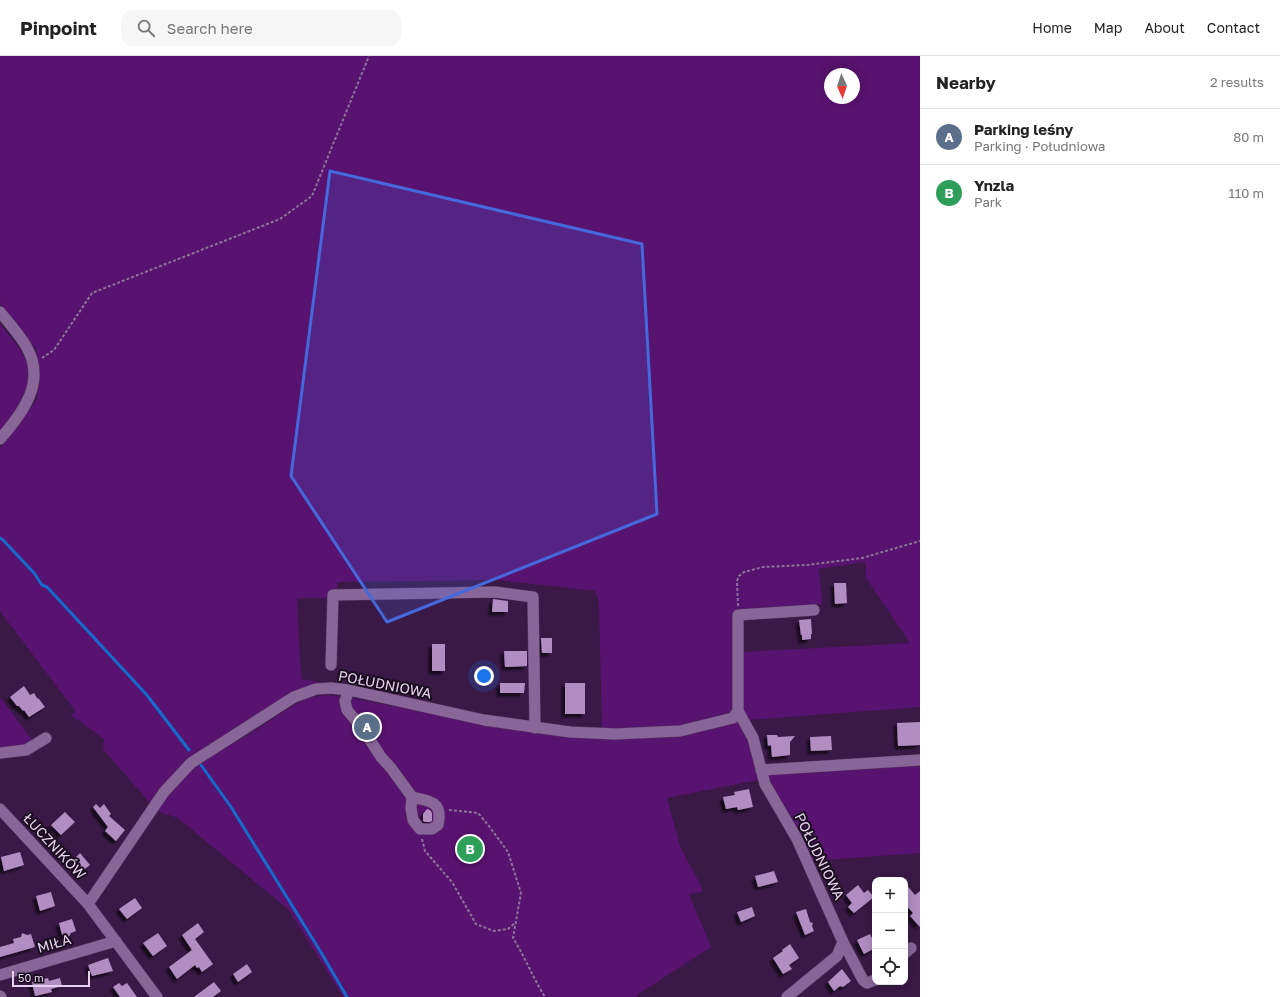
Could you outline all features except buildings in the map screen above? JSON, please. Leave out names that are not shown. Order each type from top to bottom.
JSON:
[{"type":"street","points":[[0,312],[27,347],[33,364],[35,378],[32,391],[24,407],[0,439]]},
{"type":"street","points":[[331,666],[333,595],[494,592],[533,597],[535,728]]},
{"type":"street","points":[[738,615],[814,610]]},
{"type":"street","name":"POŁUDNIOWA","points":[[738,615],[738,711],[753,738],[765,784],[797,839],[843,942],[863,980],[868,983],[872,981]]},
{"type":"street","name":"POŁUDNIOWA","points":[[88,904],[164,792],[191,763],[294,697],[316,689],[331,688],[349,690],[484,720],[570,732],[615,734],[680,731],[733,718],[738,711]]},
{"type":"street","points":[[349,690],[345,701],[347,710],[363,729],[381,757],[412,797],[434,804],[439,808],[440,817],[438,825],[432,829],[420,829],[413,820],[411,808],[412,797]]},
{"type":"street","points":[[0,753],[26,750],[46,738]]},
{"type":"street","points":[[761,770],[920,760]]},
{"type":"street","name":"ŁUCZNIKÓW","points":[[0,809],[88,904],[157,997]]},
{"type":"street","name":"MIŁA","points":[[0,974],[116,941]]},
{"type":"street","points":[[787,997],[837,956],[843,942]]},
{"type":"path","points":[[33,364],[54,350],[92,293],[280,218],[312,196],[369,56]]},
{"type":"path","points":[[738,615],[737,581],[744,572],[763,567],[807,565],[862,558],[920,541]]},
{"type":"path","points":[[439,808],[478,813],[508,852],[521,893],[513,938],[545,997]]},
{"type":"path","points":[[420,829],[425,851],[452,882],[476,924],[494,931],[508,929],[517,921]]},
{"type":"highlighted area","points":[[330,171],[642,244],[657,514],[387,622],[291,476]]},
{"type":"shaded area","points":[[0,56],[920,56],[920,707],[749,720],[758,780],[667,798],[680,846],[701,886],[702,892],[689,894],[711,947],[637,995],[638,997],[343,997],[289,910],[178,818],[157,811],[103,749],[104,739],[71,715],[76,712],[0,611],[0,448],[37,399],[40,374],[36,349],[0,303]],"holes":[[[865,562],[866,578],[910,643],[743,652],[742,611],[822,604],[819,569]],[[498,580],[595,591],[599,602],[602,737],[476,722],[351,698],[327,695],[307,698],[207,759],[189,758],[262,711],[302,689],[324,683],[301,679],[297,598],[338,598],[337,582]]]},
{"type":"shaded area","points":[[0,324],[24,356],[28,364],[30,383],[27,393],[19,407],[0,431]]},
{"type":"shaded area","points":[[0,697],[33,741],[25,746],[0,748]]},
{"type":"shaded area","points":[[920,766],[920,853],[812,861],[766,772]]},
{"type":"waterway","points":[[0,538],[34,573],[42,585],[47,587],[146,694],[189,750]]},
{"type":"waterway","points":[[201,765],[231,807],[347,997]]},
{"type":"place","name":"Parking leśny","points":[[367,727]]},
{"type":"place","name":"Ynzla","points":[[470,849]]}]
